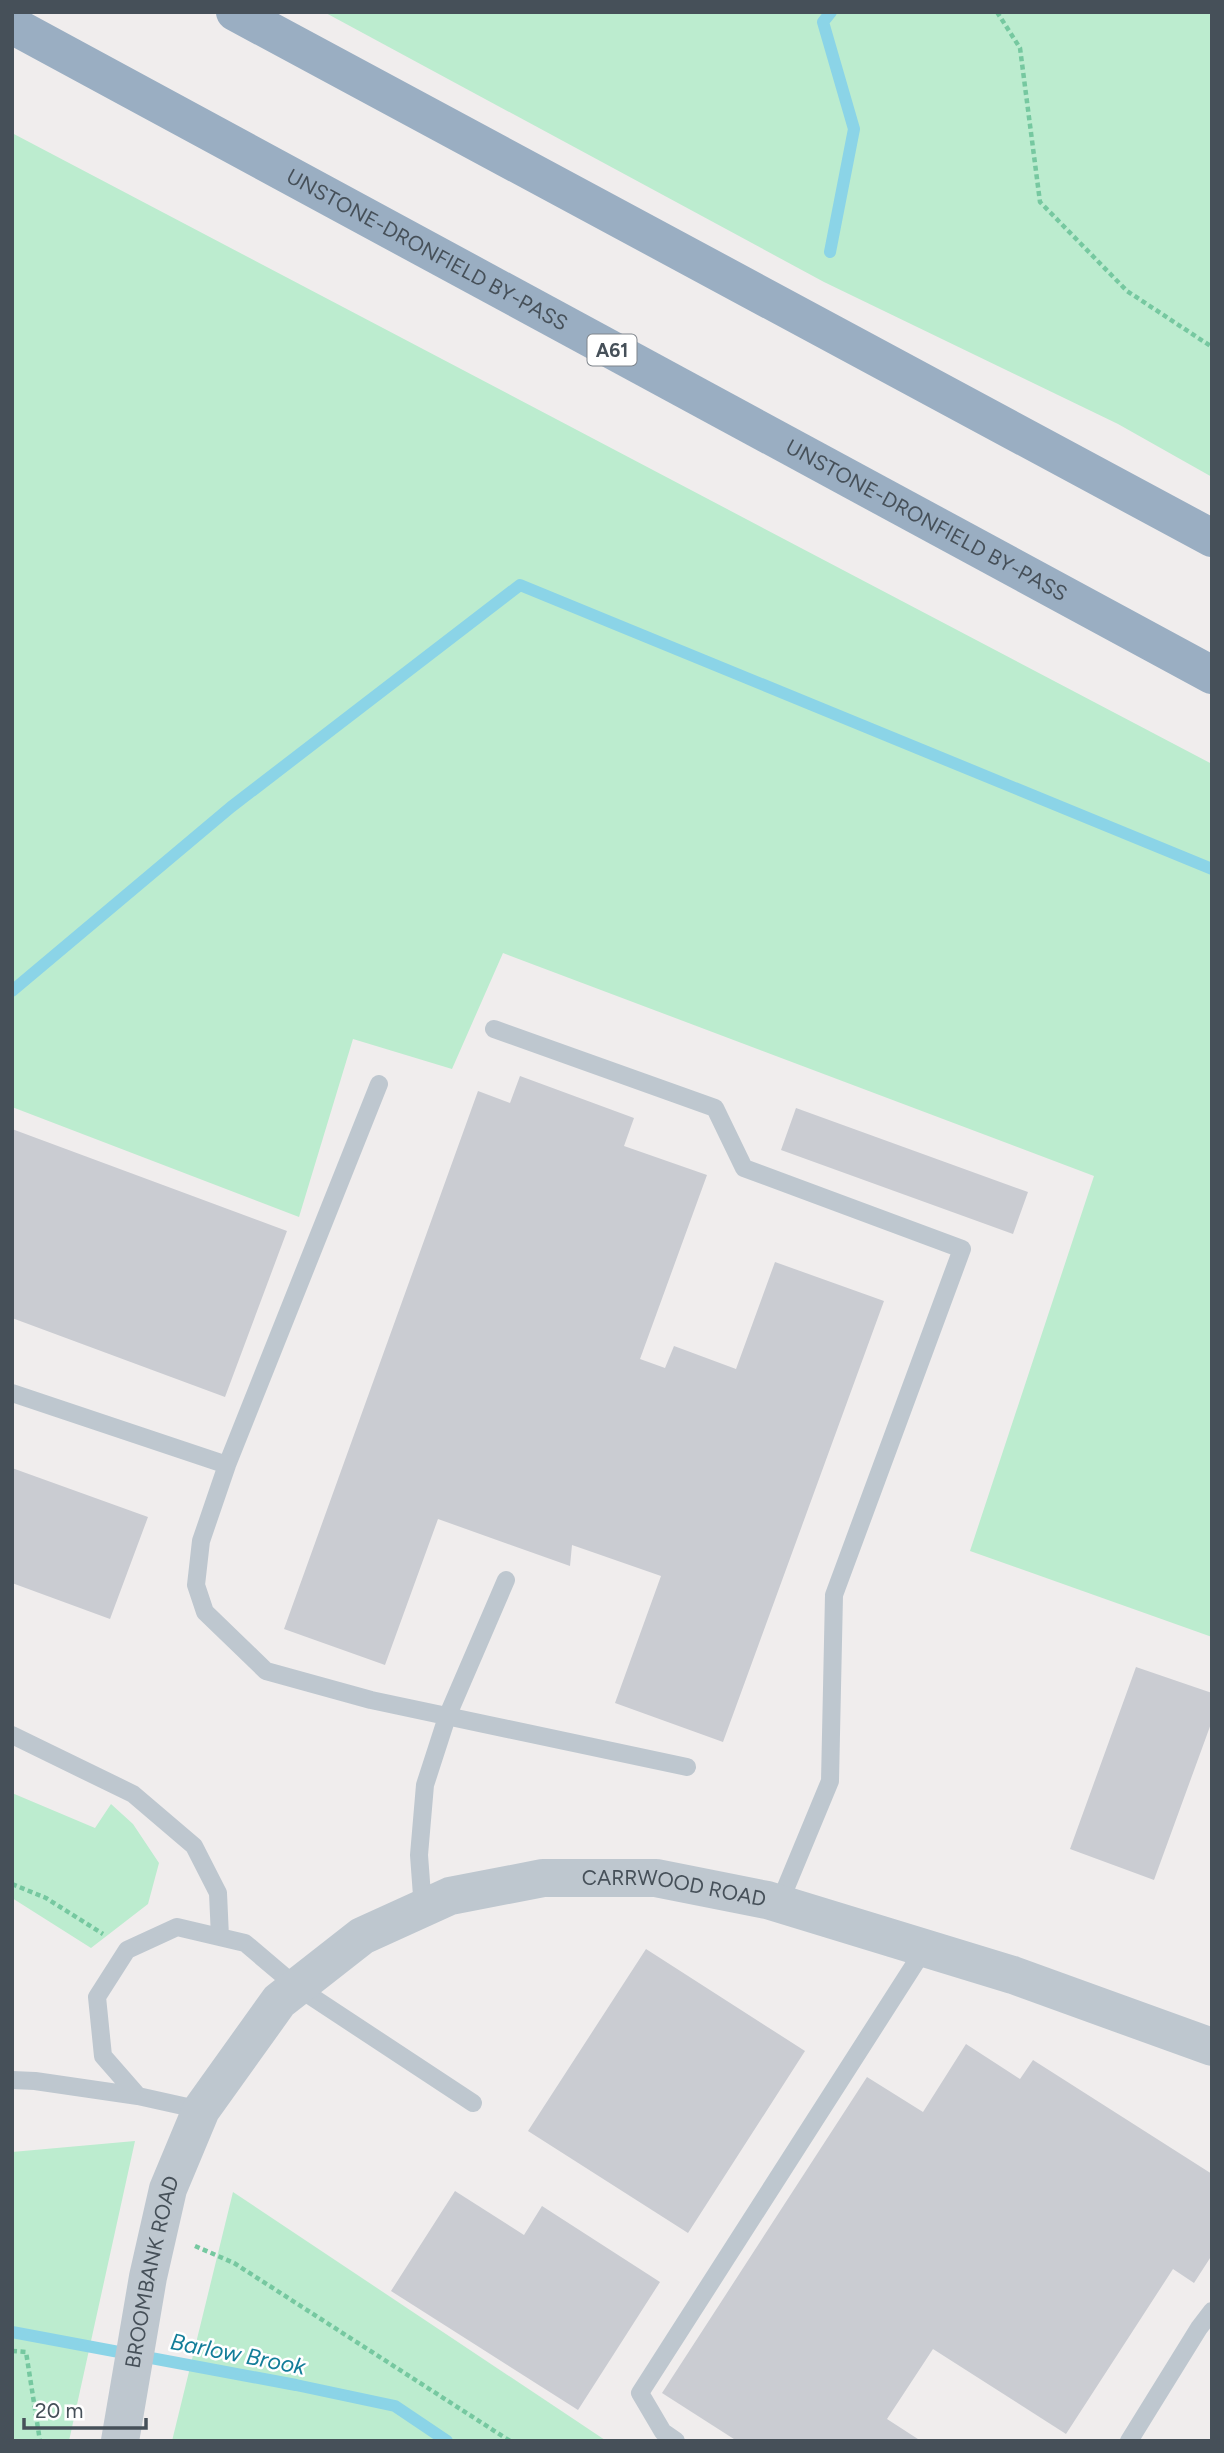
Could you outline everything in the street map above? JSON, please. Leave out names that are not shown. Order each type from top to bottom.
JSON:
[{"type":"highway","points":[[235,12],[1212,538]]},
{"type":"highway","name":"UNSTONE-DRONFIELD BY-PASS","points":[[12,25],[1212,675]]},
{"type":"street","name":"CARRWOOD ROAD","points":[[201,2110],[279,2001],[362,1936],[450,1896],[543,1878],[656,1878],[779,1904],[1013,1976],[1212,2047]]},
{"type":"street","name":"BROOMBANK ROAD","points":[[120,2441],[148,2277],[168,2189],[201,2110]]},
{"type":"lane","points":[[494,1029],[715,1108],[744,1168],[962,1249],[834,1595],[830,1781],[779,1904]]},
{"type":"lane","points":[[379,1084],[227,1465],[201,1541],[196,1585],[205,1612],[266,1671],[371,1700],[687,1767]]},
{"type":"lane","points":[[12,1393],[227,1465]]},
{"type":"lane","points":[[423,1909],[419,1855],[425,1785],[447,1717],[506,1580]]},
{"type":"lane","points":[[12,1735],[133,1794],[194,1846],[218,1893],[220,1937]]},
{"type":"lane","points":[[138,2096],[103,2056],[97,1997],[127,1950],[177,1927],[245,1943],[297,1987],[473,2103]]},
{"type":"lane","points":[[676,2441],[663,2431],[640,2393],[925,1948]]},
{"type":"lane","points":[[12,2080],[138,2096],[201,2110]]},
{"type":"lane","points":[[1129,2441],[1212,2311]]},
{"type":"path","points":[[997,12],[1020,48],[1040,202],[1127,290],[1212,346]]},
{"type":"path","points":[[12,1884],[46,1898],[127,1950]]},
{"type":"path","points":[[234,2263],[510,2441]]},
{"type":"path","points":[[12,2351],[26,2352],[40,2441]]},
{"type":"green space","points":[[324,12],[1212,12],[1212,477],[1118,424],[824,282]]},
{"type":"green space","points":[[12,133],[1212,764],[1212,1637],[970,1551],[1094,1176],[503,953],[452,1069],[353,1039],[299,1217],[12,1107]]},
{"type":"green space","points":[[12,1793],[95,1828],[111,1804],[133,1824],[159,1863],[148,1904],[91,1948],[12,1898]]},
{"type":"green space","points":[[135,2141],[69,2441],[12,2441],[12,2152]]},
{"type":"green space","points":[[233,2192],[602,2438],[607,2441],[172,2441]]},
{"type":"building","points":[[520,1076],[634,1118],[624,1146],[707,1175],[640,1359],[665,1368],[674,1346],[736,1369],[775,1262],[884,1301],[723,1742],[615,1703],[661,1576],[572,1545],[570,1566],[438,1519],[385,1665],[284,1629],[478,1091],[510,1103]]},
{"type":"building","points":[[796,1108],[1028,1192],[1013,1234],[781,1150]]},
{"type":"building","points":[[12,1129],[287,1231],[225,1397],[12,1318]]},
{"type":"building","points":[[12,1468],[148,1517],[110,1619],[12,1583]]},
{"type":"building","points":[[1136,1667],[1212,1693],[1212,1721],[1154,1880],[1070,1849]]},
{"type":"building","points":[[646,1949],[805,2051],[688,2233],[528,2131]]},
{"type":"building","points":[[966,2044],[1020,2079],[1033,2060],[1212,2174],[1212,2255],[1194,2283],[1173,2269],[1066,2434],[933,2349],[887,2419],[921,2441],[737,2441],[662,2393],[867,2077],[923,2112]]},
{"type":"building","points":[[455,2191],[524,2235],[542,2206],[660,2282],[578,2410],[391,2291]]},
{"type":"waterway","points":[[830,252],[854,129],[823,22],[831,12]]},
{"type":"waterway","points":[[12,991],[231,807],[520,585],[1212,869]]},
{"type":"waterway","name":"Barlow Brook","points":[[12,2332],[395,2406],[447,2441]]}]
